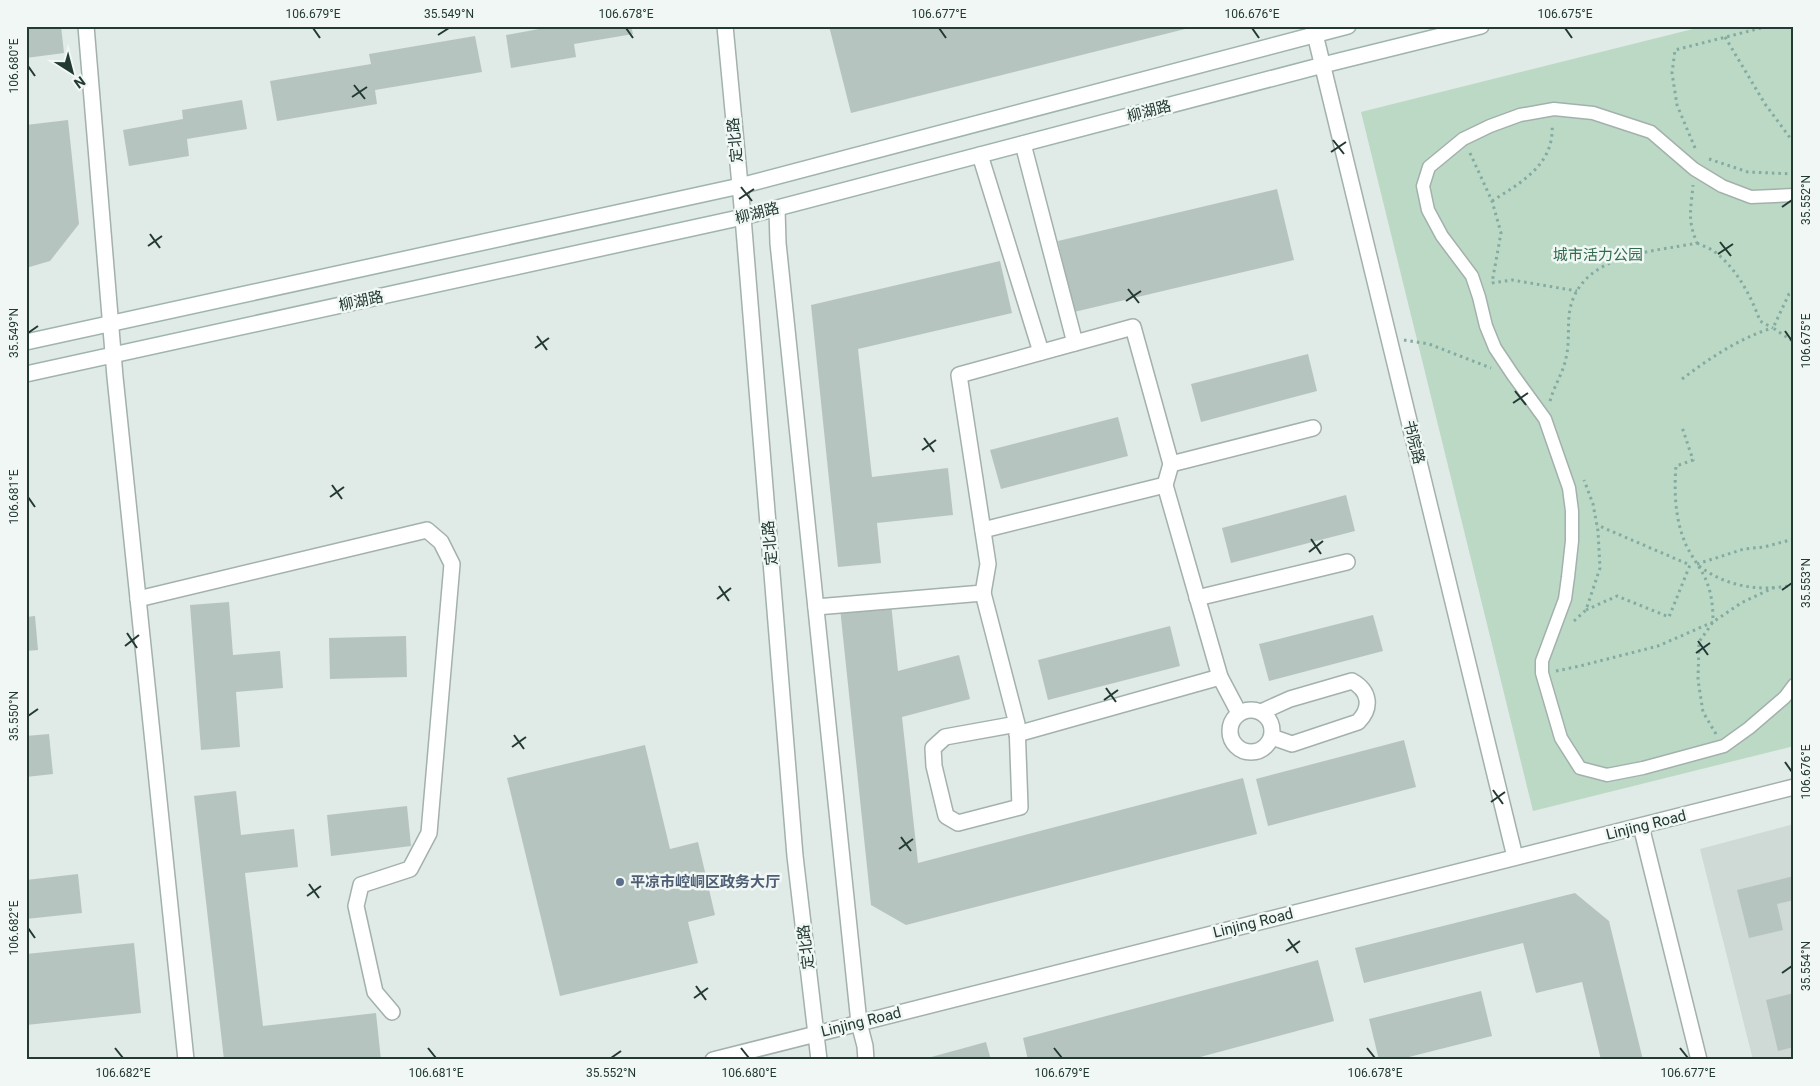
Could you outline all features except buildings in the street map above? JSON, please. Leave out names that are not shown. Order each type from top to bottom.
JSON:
[{"type":"street","points":[[86,26],[110,324],[186,1060]]},
{"type":"street","name":"定北路","points":[[725,26],[743,218],[795,856],[819,1060]]},
{"type":"street","name":"柳湖路","points":[[26,342],[740,186],[1314,30],[1348,26]]},
{"type":"street","name":"柳湖路","points":[[26,374],[743,218],[1323,65],[1481,26]]},
{"type":"street","name":"书院路","points":[[1314,30],[1515,857]]},
{"type":"street","points":[[1794,194],[1751,196],[1722,186],[1694,169],[1651,132],[1593,113],[1554,109],[1520,115],[1463,139],[1429,168],[1423,186],[1428,210],[1442,236],[1472,276],[1486,326],[1495,348],[1545,419],[1569,488],[1572,511],[1572,542],[1565,598],[1542,661],[1542,673],[1561,738],[1580,768],[1607,775],[1643,768],[1724,746],[1771,709],[1794,686]]},
{"type":"street","points":[[1023,144],[1075,343]]},
{"type":"street","points":[[980,155],[1041,352]]},
{"type":"street","points":[[777,209],[778,243],[859,1023],[865,1046],[866,1060]]},
{"type":"street","points":[[1220,677],[1017,729],[945,737],[933,748],[934,766],[946,816],[958,823],[1020,807],[1017,729],[982,593],[988,564],[959,375],[1133,327],[1171,464],[1165,485],[1220,677],[1240,713]]},
{"type":"street","points":[[1171,464],[1313,428]]},
{"type":"street","points":[[983,530],[1165,485]]},
{"type":"street","points":[[138,599],[427,530],[441,542],[452,564],[429,833],[410,868],[361,885],[356,906],[375,992],[392,1012]]},
{"type":"street","points":[[1197,598],[1347,562]]},
{"type":"street","points":[[816,606],[982,593]]},
{"type":"street","points":[[1261,712],[1290,699],[1352,681],[1358,684],[1366,694],[1367,709],[1364,716],[1358,722],[1292,744],[1272,737]]},
{"type":"street","points":[[1254,709],[1261,712],[1271,722],[1273,730],[1269,744],[1256,752],[1242,750],[1231,740],[1230,725],[1234,718],[1246,710],[1254,709]]},
{"type":"street","name":"Linjing Road","points":[[713,1060],[1794,787]]},
{"type":"street","points":[[1641,826],[1699,1060]]},
{"type":"path","points":[[1698,152],[1693,145],[1677,105],[1672,73],[1675,50],[1769,26]]},
{"type":"path","points":[[1725,37],[1764,104],[1794,143]]},
{"type":"path","points":[[1492,201],[1527,178],[1547,155],[1553,138],[1552,120],[1554,109]]},
{"type":"path","points":[[1463,139],[1492,201],[1501,233],[1492,283]]},
{"type":"path","points":[[1682,159],[1704,158],[1716,160],[1748,172],[1794,174]]},
{"type":"path","points":[[1694,169],[1689,217],[1698,243],[1715,252],[1736,274],[1752,300],[1760,321],[1794,342]]},
{"type":"path","points":[[1545,419],[1552,393],[1567,356],[1570,308],[1577,291],[1586,278],[1621,258],[1658,249],[1698,243]]},
{"type":"path","points":[[1476,288],[1512,280],[1577,291]]},
{"type":"path","points":[[1682,379],[1718,353],[1751,334],[1773,328],[1789,294],[1794,289]]},
{"type":"path","points":[[1388,336],[1429,344],[1513,375]]},
{"type":"path","points":[[1682,427],[1693,460],[1676,466],[1674,490],[1683,539],[1706,579],[1713,605],[1713,622],[1699,642],[1698,680],[1703,712],[1724,746]]},
{"type":"path","points":[[1586,610],[1617,596],[1669,617],[1690,565],[1597,525]]},
{"type":"path","points":[[1697,564],[1744,548],[1764,547],[1794,539]]},
{"type":"path","points":[[1697,564],[1713,576],[1726,582],[1752,588],[1794,585]]},
{"type":"path","points":[[1542,673],[1580,666],[1658,646],[1713,622],[1741,603],[1775,587]]},
{"type":"shaded area","points":[[1794,824],[1794,1060],[1753,1060],[1700,849]]},
{"type":"green space","name":"城市活力公园","points":[[1705,26],[1794,26],[1794,746],[1533,811],[1361,112]]},
{"type":"place","name":"平凉市崆峒区政务大厅","points":[[620,882]]}]
